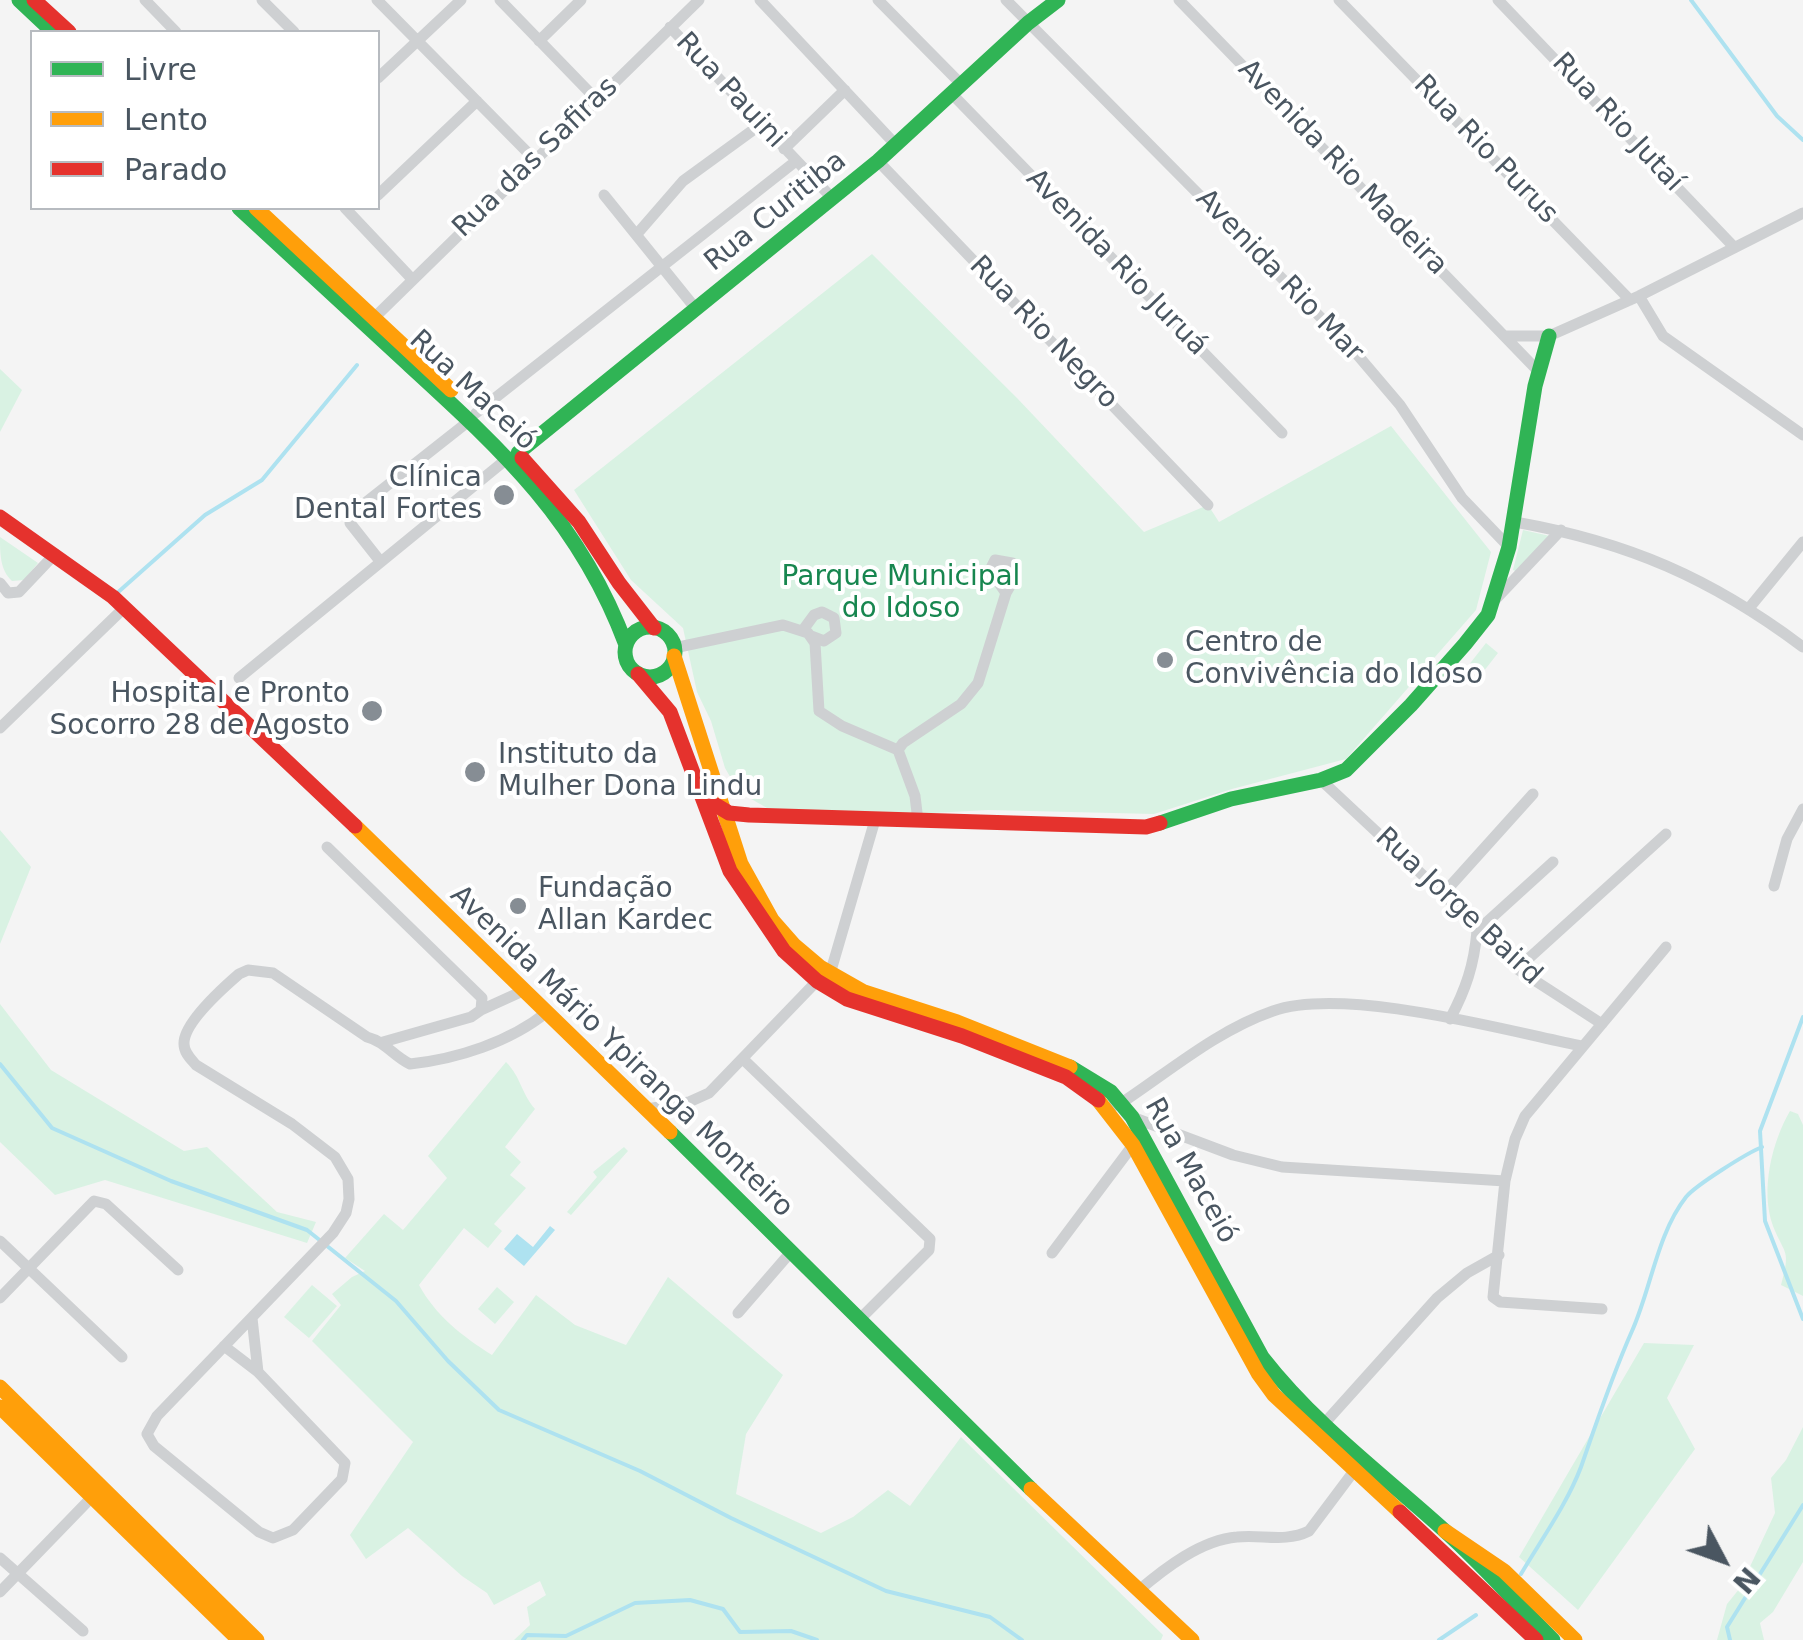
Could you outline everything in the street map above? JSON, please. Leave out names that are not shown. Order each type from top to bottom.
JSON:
[{"type":"main road","points":[[19,0],[51,30]]},
{"type":"main road","points":[[34,0],[67,30]]},
{"type":"main road","name":"Rua Curitiba","points":[[513,456],[878,161],[1058,0]]},
{"type":"main road","name":"Rua Maceió","points":[[241,210],[473,417]]},
{"type":"main road","name":"Rua Maceió","points":[[258,210],[374,316],[513,456],[654,628]]},
{"type":"main road","points":[[708,793],[720,808],[749,815],[1146,827],[1231,799],[1321,780],[1355,763],[1488,615],[1509,547],[1538,371],[1549,336]]},
{"type":"main road","name":"Avenida Mário Ypiranga Monteiro","points":[[0,517],[125,607],[259,732],[790,1253],[1192,1640]]},
{"type":"main road","name":"Rua Maceió","points":[[575,527],[615,609],[626,645]]},
{"type":"main road","points":[[654,628],[668,635],[674,652],[667,670],[645,677],[628,664],[626,645],[637,631],[654,628]]},
{"type":"main road","name":"Rua Maceió","points":[[674,652],[682,696],[730,872],[784,951],[848,998],[962,1036],[1080,1085],[1106,1109],[1133,1145],[1258,1373],[1288,1410],[1546,1638]]},
{"type":"main road","name":"Rua Maceió","points":[[638,674],[670,712],[708,793]]},
{"type":"main road","points":[[708,793],[767,814]]},
{"type":"main road","name":"Rua Maceió","points":[[720,808],[740,869],[774,921],[823,978],[1060,1062],[1101,1082],[1128,1109],[1262,1357],[1298,1404],[1445,1532],[1546,1638]]},
{"type":"main road","points":[[728,834],[749,815]]},
{"type":"main road","points":[[0,1387],[257,1640]]},
{"type":"main road","points":[[0,1406],[239,1640]]},
{"type":"main road","points":[[1445,1532],[1504,1571],[1575,1640]]},
{"type":"street","points":[[145,0],[174,30]]},
{"type":"street","points":[[262,0],[292,30]]},
{"type":"street","points":[[377,0],[534,160]]},
{"type":"street","points":[[380,76],[460,0]]},
{"type":"street","points":[[500,0],[596,99]]},
{"type":"street","points":[[539,41],[582,0]]},
{"type":"street","name":"Rua das Safiras","points":[[374,316],[699,0]]},
{"type":"street","points":[[760,0],[896,144]]},
{"type":"street","name":"Avenida Rio Juruá","points":[[878,0],[956,88],[1282,433]]},
{"type":"street","name":"Avenida Rio Mar","points":[[1006,0],[1355,352],[1400,405],[1462,498],[1509,547]]},
{"type":"street","name":"Avenida Rio Madeira","points":[[1178,0],[1538,371]]},
{"type":"street","name":"Rua Rio Purus","points":[[1339,0],[1634,298],[1663,336],[1803,435]]},
{"type":"street","name":"Rua Rio Jutaí","points":[[1498,0],[1734,247]]},
{"type":"street","name":"Rua Pauini","points":[[670,27],[832,198]]},
{"type":"street","points":[[784,149],[845,90]]},
{"type":"street","points":[[380,192],[478,101]]},
{"type":"street","points":[[637,234],[683,181],[760,125]]},
{"type":"street","points":[[380,561],[349,520],[351,514],[796,161]]},
{"type":"street","name":"Rua Rio Negro","points":[[878,161],[1208,505]]},
{"type":"street","points":[[604,194],[696,309]]},
{"type":"street","points":[[354,211],[412,280]]},
{"type":"street","points":[[1506,336],[1549,336],[1803,213]]},
{"type":"street","name":"Rua Curitiba","points":[[239,678],[513,456]]},
{"type":"street","points":[[1514,522],[1561,530],[1646,556],[1750,607],[1803,647]]},
{"type":"street","points":[[1493,602],[1561,530]]},
{"type":"street","points":[[1750,607],[1803,542]]},
{"type":"street","points":[[0,583],[8,592],[20,592],[55,554]]},
{"type":"street","points":[[898,750],[902,743],[960,704],[978,683],[1006,593]]},
{"type":"street","points":[[0,728],[125,607]]},
{"type":"street","points":[[674,652],[784,625],[807,633],[814,643],[818,711],[898,750],[915,796],[918,821]]},
{"type":"street","name":"Rua Jorge Baird","points":[[1321,780],[1517,968],[1602,1024]]},
{"type":"street","points":[[1443,894],[1533,794]]},
{"type":"street","points":[[1774,886],[1787,840],[1803,809]]},
{"type":"street","points":[[647,1109],[689,1102],[709,1093],[823,978],[874,820]]},
{"type":"street","points":[[1517,968],[1666,834]]},
{"type":"street","points":[[328,847],[478,990],[481,1010]]},
{"type":"street","points":[[1450,1019],[1470,979],[1477,931],[1553,862]]},
{"type":"street","points":[[1602,1309],[1500,1302],[1492,1293],[1505,1181],[1521,1123],[1666,946]]},
{"type":"street","points":[[224,1346],[258,1372],[341,1456],[346,1469],[342,1480],[293,1530],[274,1538],[259,1532],[154,1446],[147,1434],[157,1416],[224,1346],[318,1250],[333,1233],[346,1214],[348,1180],[335,1157],[292,1124],[206,1074],[185,1051],[186,1035],[196,1017],[233,980],[248,970],[258,970],[290,982],[339,1019],[384,1042],[400,1060],[410,1064],[478,1049],[530,1026],[547,1012]]},
{"type":"street","points":[[384,1042],[458,1022],[524,990]]},
{"type":"street","points":[[1128,1109],[1246,1022],[1304,1002],[1336,1002],[1450,1019],[1581,1046]]},
{"type":"street","points":[[744,1060],[932,1242],[929,1250],[860,1320]]},
{"type":"street","points":[[1106,1109],[1128,1109],[1233,1155],[1282,1167],[1505,1181]]},
{"type":"street","points":[[1052,1253],[1133,1145]]},
{"type":"street","points":[[0,1298],[87,1206],[98,1201],[178,1270]]},
{"type":"street","points":[[0,1241],[122,1358]]},
{"type":"street","points":[[738,1314],[790,1253]]},
{"type":"street","points":[[1322,1426],[1437,1298],[1467,1273],[1499,1255]]},
{"type":"street","points":[[252,1318],[258,1372]]},
{"type":"street","points":[[1138,1591],[1156,1576],[1220,1540],[1238,1536],[1298,1536],[1308,1532],[1354,1471]]},
{"type":"street","points":[[0,1592],[92,1497]]},
{"type":"street","points":[[0,1558],[82,1631]]},
{"type":"green space","name":"Parque Municipal do Idoso","points":[[872,254],[1144,532],[1208,505],[1219,522],[1391,426],[1491,552],[1476,610],[1346,759],[1154,814],[988,810],[858,817],[767,808],[739,792],[725,768],[711,721],[697,692],[683,628],[631,580],[574,490]]},
{"type":"green space","points":[[0,369],[22,390],[0,432]]},
{"type":"green space","points":[[1523,530],[1550,536],[1518,572],[1513,570]]},
{"type":"green space","points":[[0,537],[38,563],[24,580],[12,581],[5,572]]},
{"type":"green space","points":[[1486,643],[1498,653],[1480,676],[1468,666]]},
{"type":"green space","points":[[0,830],[31,867],[0,944]]},
{"type":"green space","points":[[0,1004],[51,1070],[184,1151],[207,1147],[277,1212],[316,1222],[307,1243],[105,1180],[55,1195],[0,1142]]},
{"type":"green space","points":[[506,1062],[535,1109],[505,1147],[521,1162],[510,1175],[526,1188],[494,1224],[502,1231],[488,1248],[464,1228],[419,1285],[451,1324],[492,1355],[536,1295],[575,1325],[626,1345],[668,1277],[783,1375],[746,1434],[736,1494],[821,1533],[853,1517],[888,1490],[910,1506],[961,1437],[1163,1635],[1161,1640],[514,1640],[530,1625],[527,1607],[546,1595],[540,1581],[494,1605],[487,1593],[408,1528],[366,1559],[350,1535],[413,1442],[312,1341],[341,1305],[332,1294],[365,1271],[345,1258],[384,1214],[403,1230],[447,1178],[428,1156]]},
{"type":"green space","points":[[1790,1111],[1798,1114],[1803,1125],[1803,1296],[1781,1285],[1785,1253],[1769,1212],[1773,1152]]},
{"type":"green space","points":[[624,1147],[628,1151],[571,1215],[567,1212],[597,1177],[593,1172]]},
{"type":"green space","points":[[312,1285],[337,1306],[309,1338],[284,1317]]},
{"type":"green space","points":[[497,1287],[514,1302],[495,1324],[478,1309]]},
{"type":"green space","points":[[1644,1343],[1694,1345],[1667,1398],[1695,1449],[1578,1610],[1519,1557]]},
{"type":"green space","points":[[1803,1427],[1803,1562],[1773,1612],[1760,1623],[1764,1640],[1717,1640],[1727,1604],[1740,1588],[1775,1513],[1771,1478],[1786,1460]]},
{"type":"water","points":[[550,1226],[555,1230],[524,1266],[504,1249],[517,1234],[533,1247]]},
{"type":"waterway","points":[[1691,0],[1777,116],[1803,140]]},
{"type":"waterway","points":[[116,594],[205,515],[262,480],[357,365]]},
{"type":"waterway","points":[[1803,1017],[1760,1131],[1765,1221],[1803,1319]]},
{"type":"waterway","points":[[0,1064],[52,1128],[171,1181],[307,1230],[396,1301],[448,1361],[499,1410],[640,1471],[886,1591],[990,1617],[1022,1640]]},
{"type":"waterway","points":[[1521,1574],[1575,1481],[1676,1212],[1700,1185],[1762,1147]]},
{"type":"waterway","points":[[1730,1640],[1727,1627],[1803,1505]]},
{"type":"waterway","points":[[523,1640],[527,1635],[566,1636],[635,1603],[690,1600],[723,1609],[740,1632],[791,1631],[817,1640]]},
{"type":"waterway","points":[[1439,1640],[1476,1615]]},
{"type":"traffic: fast","points":[[19,0],[51,30]]},
{"type":"traffic: fast","points":[[518,453],[878,161],[1058,0]]},
{"type":"traffic: fast","points":[[241,210],[507,458],[586,561],[626,645]]},
{"type":"traffic: fast","points":[[1160,823],[1231,799],[1321,780],[1346,770],[1465,644],[1488,615],[1509,547],[1535,386],[1549,336]]},
{"type":"traffic: fast","points":[[650,627],[667,635],[675,652],[667,669],[650,677],[633,669],[625,652],[633,635],[650,627]]},
{"type":"traffic: fast","points":[[1070,1067],[1111,1092],[1132,1117],[1262,1357],[1282,1382],[1459,1544],[1553,1640]]},
{"type":"traffic: fast","points":[[670,1132],[1031,1489]]},
{"type":"traffic: slow","points":[[258,210],[451,390]]},
{"type":"traffic: slow","points":[[674,656],[741,864],[772,920],[794,945],[820,967],[864,992],[957,1022],[1070,1067]]},
{"type":"traffic: slow","points":[[355,826],[670,1132]]},
{"type":"traffic: slow","points":[[1098,1100],[1133,1145],[1258,1373],[1274,1395],[1400,1512]]},
{"type":"traffic: slow","points":[[0,1387],[257,1640]]},
{"type":"traffic: slow","points":[[0,1407],[239,1640]]},
{"type":"traffic: slow","points":[[1031,1489],[1192,1640]]},
{"type":"traffic: slow","points":[[1445,1531],[1504,1571],[1575,1640]]},
{"type":"traffic: jam","points":[[34,0],[67,30]]},
{"type":"traffic: jam","points":[[522,458],[579,522],[654,628]]},
{"type":"traffic: jam","points":[[0,517],[113,597],[355,826]]},
{"type":"traffic: jam","points":[[638,674],[670,712],[730,871],[784,951],[817,981],[847,999],[962,1036],[1066,1077],[1098,1100]]},
{"type":"traffic: jam","points":[[714,804],[729,813],[749,815],[1146,827],[1160,823]]},
{"type":"traffic: jam","points":[[1400,1512],[1536,1640]]},
{"type":"place","name":"Clínica Dental Fortes","points":[[504,495]]},
{"type":"place","name":"Centro de Convivência do Idoso","points":[[1165,660]]},
{"type":"place","name":"Hospital e Pronto Socorro 28 de Agosto","points":[[372,711]]},
{"type":"place","name":"Instituto da Mulher Dona Lindu","points":[[475,772]]},
{"type":"place","name":"Fundação Allan Kardec","points":[[518,906]]}]
